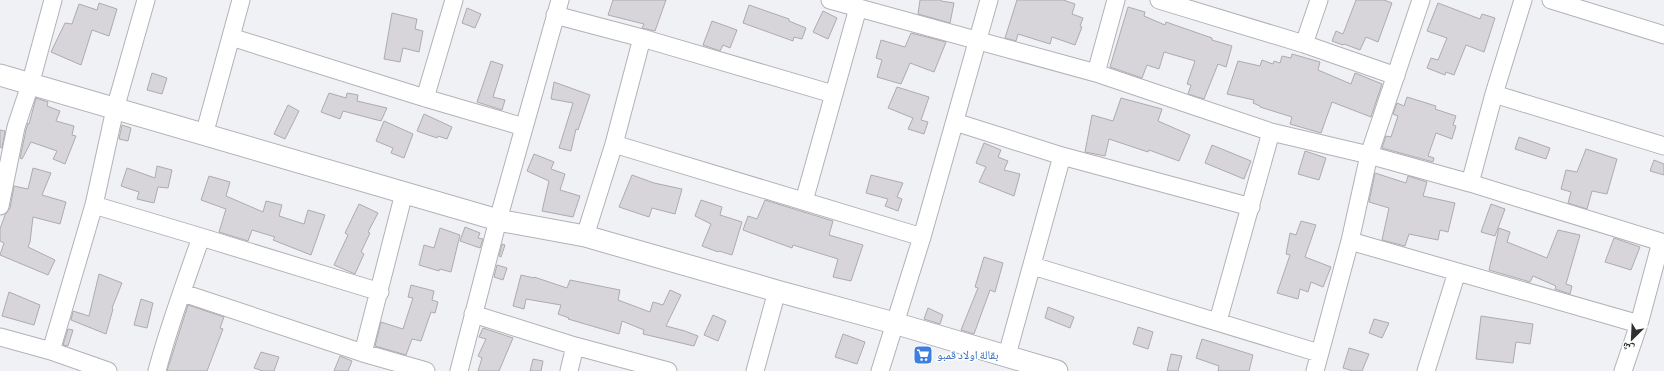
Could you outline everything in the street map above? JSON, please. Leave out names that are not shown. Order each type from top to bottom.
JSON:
[{"type":"street","points":[[0,206],[2,188],[16,127],[30,84],[53,0]]},
{"type":"street","points":[[57,360],[115,109],[146,0]]},
{"type":"street","points":[[204,135],[241,0]]},
{"type":"street","points":[[425,98],[454,0]]},
{"type":"street","points":[[830,0],[1096,73],[1271,132],[1369,155],[1470,183],[1663,242],[1639,324],[1623,371]]},
{"type":"street","points":[[880,371],[894,322],[922,237],[979,41],[989,0]]},
{"type":"street","points":[[1096,73],[1116,0]]},
{"type":"street","points":[[1159,0],[1304,44],[1396,76]]},
{"type":"street","points":[[1304,44],[1319,0]]},
{"type":"street","points":[[1315,371],[1350,241],[1369,155],[1421,0]]},
{"type":"street","points":[[1470,183],[1494,94],[1523,0]]},
{"type":"street","points":[[1551,0],[1664,34]]},
{"type":"street","points":[[459,371],[498,220],[558,8],[642,38],[833,94]]},
{"type":"street","points":[[804,201],[858,8]]},
{"type":"street","points":[[230,37],[425,98],[524,127]]},
{"type":"street","points":[[585,236],[614,144],[642,38]]},
{"type":"street","points":[[0,75],[498,220],[585,236],[777,291],[894,322],[1057,371]]},
{"type":"street","points":[[1494,94],[1664,146]]},
{"type":"street","points":[[955,122],[1062,156],[1251,207]]},
{"type":"street","points":[[1218,322],[1271,132]]},
{"type":"street","points":[[614,144],[922,237]]},
{"type":"street","points":[[1007,355],[1033,266],[1062,156]]},
{"type":"street","points":[[363,353],[380,292],[404,193]]},
{"type":"street","points":[[94,205],[201,236],[380,292]]},
{"type":"street","points":[[157,371],[164,344],[183,293],[201,236]]},
{"type":"street","points":[[1350,241],[1639,324]]},
{"type":"street","points":[[1033,266],[1319,353]]},
{"type":"street","points":[[1429,370],[1457,272]]},
{"type":"street","points":[[755,371],[777,291]]},
{"type":"street","points":[[183,293],[363,353],[426,371]]},
{"type":"street","points":[[473,314],[575,346],[668,371]]},
{"type":"street","points":[[0,337],[57,360],[103,370]]},
{"type":"street","points":[[569,371],[575,346]]},
{"type":"building","points":[[613,0],[666,0],[655,31],[642,28],[644,24],[608,15]]},
{"type":"building","points":[[920,0],[941,0],[954,3],[950,23],[918,14]]},
{"type":"building","points":[[1017,0],[1063,0],[1075,4],[1072,14],[1083,18],[1080,26],[1082,27],[1075,45],[1052,37],[1050,44],[1018,34],[1016,41],[1005,38]]},
{"type":"building","points":[[1356,0],[1384,0],[1392,3],[1378,42],[1366,37],[1360,50],[1332,41],[1336,31],[1343,34]]},
{"type":"building","points":[[99,3],[117,9],[109,36],[92,30],[81,65],[51,52],[65,23],[72,24],[79,4],[97,10]]},
{"type":"building","points":[[1438,3],[1480,19],[1482,14],[1495,18],[1484,52],[1466,45],[1454,75],[1446,72],[1445,75],[1427,68],[1431,58],[1438,60],[1447,38],[1427,31]]},
{"type":"building","points":[[749,5],[789,19],[789,21],[806,28],[802,39],[794,37],[793,41],[743,23]]},
{"type":"building","points":[[1128,7],[1145,12],[1144,16],[1165,25],[1166,22],[1232,46],[1226,67],[1218,64],[1204,99],[1188,94],[1191,85],[1187,84],[1195,61],[1164,52],[1159,69],[1147,65],[1142,78],[1110,67]]},
{"type":"building","points":[[467,8],[481,14],[475,28],[462,23]]},
{"type":"building","points":[[823,11],[837,18],[828,39],[813,32]]},
{"type":"building","points":[[392,13],[417,19],[415,29],[423,31],[419,52],[403,48],[400,62],[384,59]]},
{"type":"building","points":[[712,21],[737,30],[730,48],[723,45],[720,51],[703,45]]},
{"type":"building","points":[[911,33],[946,42],[934,72],[910,63],[901,84],[877,77],[882,60],[876,58],[881,40],[905,47]]},
{"type":"building","points":[[1292,54],[1320,62],[1318,70],[1351,84],[1355,73],[1382,84],[1371,117],[1332,102],[1321,133],[1290,124],[1292,117],[1260,107],[1253,103],[1254,100],[1227,94],[1238,61],[1260,66],[1262,60],[1273,64],[1274,61],[1280,63],[1282,56],[1291,58]]},
{"type":"building","points":[[491,61],[503,65],[493,97],[505,100],[502,110],[477,102]]},
{"type":"building","points":[[152,73],[167,78],[162,94],[147,90]]},
{"type":"building","points":[[554,82],[590,95],[578,130],[576,129],[571,151],[559,148],[573,103],[551,99]]},
{"type":"building","points":[[897,87],[929,97],[921,120],[928,122],[924,134],[908,129],[913,118],[888,108]]},
{"type":"building","points":[[329,93],[346,98],[347,93],[358,95],[357,101],[387,108],[381,121],[343,111],[340,119],[321,112]]},
{"type":"building","points":[[1407,97],[1436,106],[1435,109],[1456,116],[1453,125],[1456,126],[1452,139],[1436,133],[1428,156],[1434,158],[1433,162],[1382,148],[1386,136],[1391,137],[1398,116],[1393,114],[1397,103],[1404,106]]},
{"type":"building","points":[[36,98],[48,102],[47,106],[60,111],[56,121],[74,126],[72,135],[76,136],[65,164],[53,159],[57,151],[31,142],[22,159],[20,158],[26,130]]},
{"type":"building","points":[[1121,98],[1162,109],[1158,121],[1190,135],[1179,161],[1149,150],[1148,152],[1109,139],[1105,156],[1085,152],[1092,115],[1113,121]]},
{"type":"building","points":[[288,105],[299,111],[285,139],[274,134]]},
{"type":"building","points":[[424,114],[452,127],[447,139],[438,136],[437,138],[417,131]]},
{"type":"building","points":[[384,121],[413,134],[404,158],[391,153],[393,148],[376,141]]},
{"type":"building","points":[[122,125],[131,128],[128,141],[119,139]]},
{"type":"building","points":[[0,130],[5,131],[2,148],[0,147]]},
{"type":"building","points":[[1519,137],[1550,148],[1546,159],[1515,149]]},
{"type":"building","points":[[984,143],[1001,150],[998,157],[1008,161],[1004,170],[1020,174],[1014,196],[979,182],[986,167],[976,163]]},
{"type":"building","points":[[1212,145],[1251,161],[1244,179],[1205,163]]},
{"type":"building","points":[[1586,149],[1617,159],[1607,194],[1592,191],[1587,209],[1568,203],[1571,192],[1561,189],[1566,170],[1577,172]]},
{"type":"building","points":[[1305,151],[1326,158],[1319,180],[1298,174]]},
{"type":"building","points":[[534,154],[554,162],[551,169],[565,174],[560,190],[580,196],[573,217],[542,211],[549,181],[527,171]]},
{"type":"building","points":[[1654,160],[1664,164],[1664,175],[1650,171]]},
{"type":"building","points":[[157,166],[172,170],[168,188],[158,187],[154,203],[137,199],[139,192],[121,186],[127,168],[155,178]]},
{"type":"building","points":[[33,168],[51,173],[42,195],[66,202],[60,224],[33,217],[28,247],[55,260],[48,275],[0,255],[4,243],[0,241],[0,229],[5,215],[10,208],[14,186],[28,189]]},
{"type":"building","points":[[1375,173],[1406,183],[1408,176],[1427,182],[1423,196],[1455,203],[1448,232],[1440,230],[1438,240],[1409,234],[1405,246],[1382,240],[1389,208],[1369,202]]},
{"type":"building","points":[[632,175],[654,183],[682,189],[675,214],[652,208],[649,217],[619,207]]},
{"type":"building","points":[[871,175],[903,183],[897,197],[902,199],[898,211],[885,206],[888,199],[866,193]]},
{"type":"building","points":[[209,176],[230,182],[226,196],[263,212],[266,201],[282,205],[279,216],[304,224],[308,210],[325,215],[311,255],[273,240],[275,237],[252,230],[248,241],[219,232],[226,209],[201,200]]},
{"type":"building","points":[[701,200],[722,207],[720,215],[742,222],[732,255],[702,246],[711,224],[695,216]]},
{"type":"building","points":[[765,200],[833,221],[829,235],[863,245],[851,281],[833,277],[838,259],[793,245],[792,248],[743,230],[748,216],[757,219]]},
{"type":"building","points":[[359,204],[378,213],[368,232],[370,233],[361,252],[364,254],[355,274],[334,265],[348,235],[345,233]]},
{"type":"building","points":[[1491,204],[1505,209],[1495,236],[1481,232]]},
{"type":"building","points":[[1301,221],[1316,225],[1305,257],[1331,267],[1323,287],[1311,282],[1308,292],[1300,289],[1298,299],[1277,293],[1290,255],[1286,254],[1290,233],[1296,235]]},
{"type":"building","points":[[465,227],[480,233],[478,238],[483,239],[480,248],[460,241]]},
{"type":"building","points":[[440,228],[460,235],[451,272],[440,269],[439,271],[419,265],[424,245],[434,248]]},
{"type":"building","points":[[1499,228],[1510,232],[1507,242],[1547,258],[1558,230],[1580,235],[1566,284],[1572,286],[1570,294],[1555,289],[1556,286],[1533,276],[1530,282],[1489,270]]},
{"type":"building","points":[[1614,238],[1640,247],[1631,270],[1605,262]]},
{"type":"building","points":[[502,244],[505,245],[501,257],[499,256]]},
{"type":"building","points":[[984,257],[1003,263],[995,292],[990,290],[974,334],[961,330],[978,288],[975,287]]},
{"type":"building","points":[[497,265],[507,268],[503,280],[494,277]]},
{"type":"building","points":[[99,274],[122,283],[112,308],[106,334],[71,320],[73,311],[89,316]]},
{"type":"building","points":[[521,275],[534,277],[567,288],[570,280],[620,290],[618,300],[650,312],[653,302],[663,305],[670,290],[681,295],[666,326],[698,336],[694,346],[643,334],[644,330],[622,321],[619,334],[568,319],[569,318],[558,314],[561,305],[526,299],[524,309],[513,306]]},
{"type":"building","points":[[411,285],[434,291],[432,300],[438,302],[435,313],[431,312],[421,341],[412,339],[406,355],[375,346],[381,322],[403,329],[413,298],[408,297]]},
{"type":"building","points":[[9,292],[40,305],[34,325],[2,316]]},
{"type":"building","points":[[141,299],[153,303],[147,328],[134,325]]},
{"type":"building","points":[[188,305],[224,317],[220,328],[223,329],[207,371],[167,371]]},
{"type":"building","points":[[1048,307],[1074,317],[1070,328],[1045,318]]},
{"type":"building","points":[[928,308],[943,315],[940,324],[924,319]]},
{"type":"building","points":[[713,315],[726,321],[718,341],[704,335]]},
{"type":"building","points":[[1481,316],[1533,324],[1530,344],[1516,342],[1513,363],[1476,359]]},
{"type":"building","points":[[1374,319],[1389,323],[1382,338],[1369,333]]},
{"type":"building","points":[[1138,327],[1153,332],[1148,349],[1133,344]]},
{"type":"building","points":[[483,328],[513,338],[499,371],[478,371],[482,358],[478,356],[486,339],[479,337]]},
{"type":"building","points":[[68,329],[73,330],[68,346],[63,345]]},
{"type":"building","points":[[843,334],[865,342],[857,364],[835,357]]},
{"type":"building","points":[[1202,339],[1253,355],[1249,371],[1218,371],[1219,366],[1196,358]]},
{"type":"building","points":[[1349,348],[1369,354],[1362,371],[1353,371],[1343,368]]},
{"type":"building","points":[[261,352],[279,357],[274,371],[263,371],[254,368]]},
{"type":"building","points":[[1171,354],[1182,356],[1178,371],[1167,371]]},
{"type":"building","points":[[340,356],[352,361],[348,371],[334,371]]},
{"type":"building","points":[[533,359],[543,361],[541,371],[530,371]]},
{"type":"place","name":"بقالة اولاد قمبو","points":[[923,355]]}]
